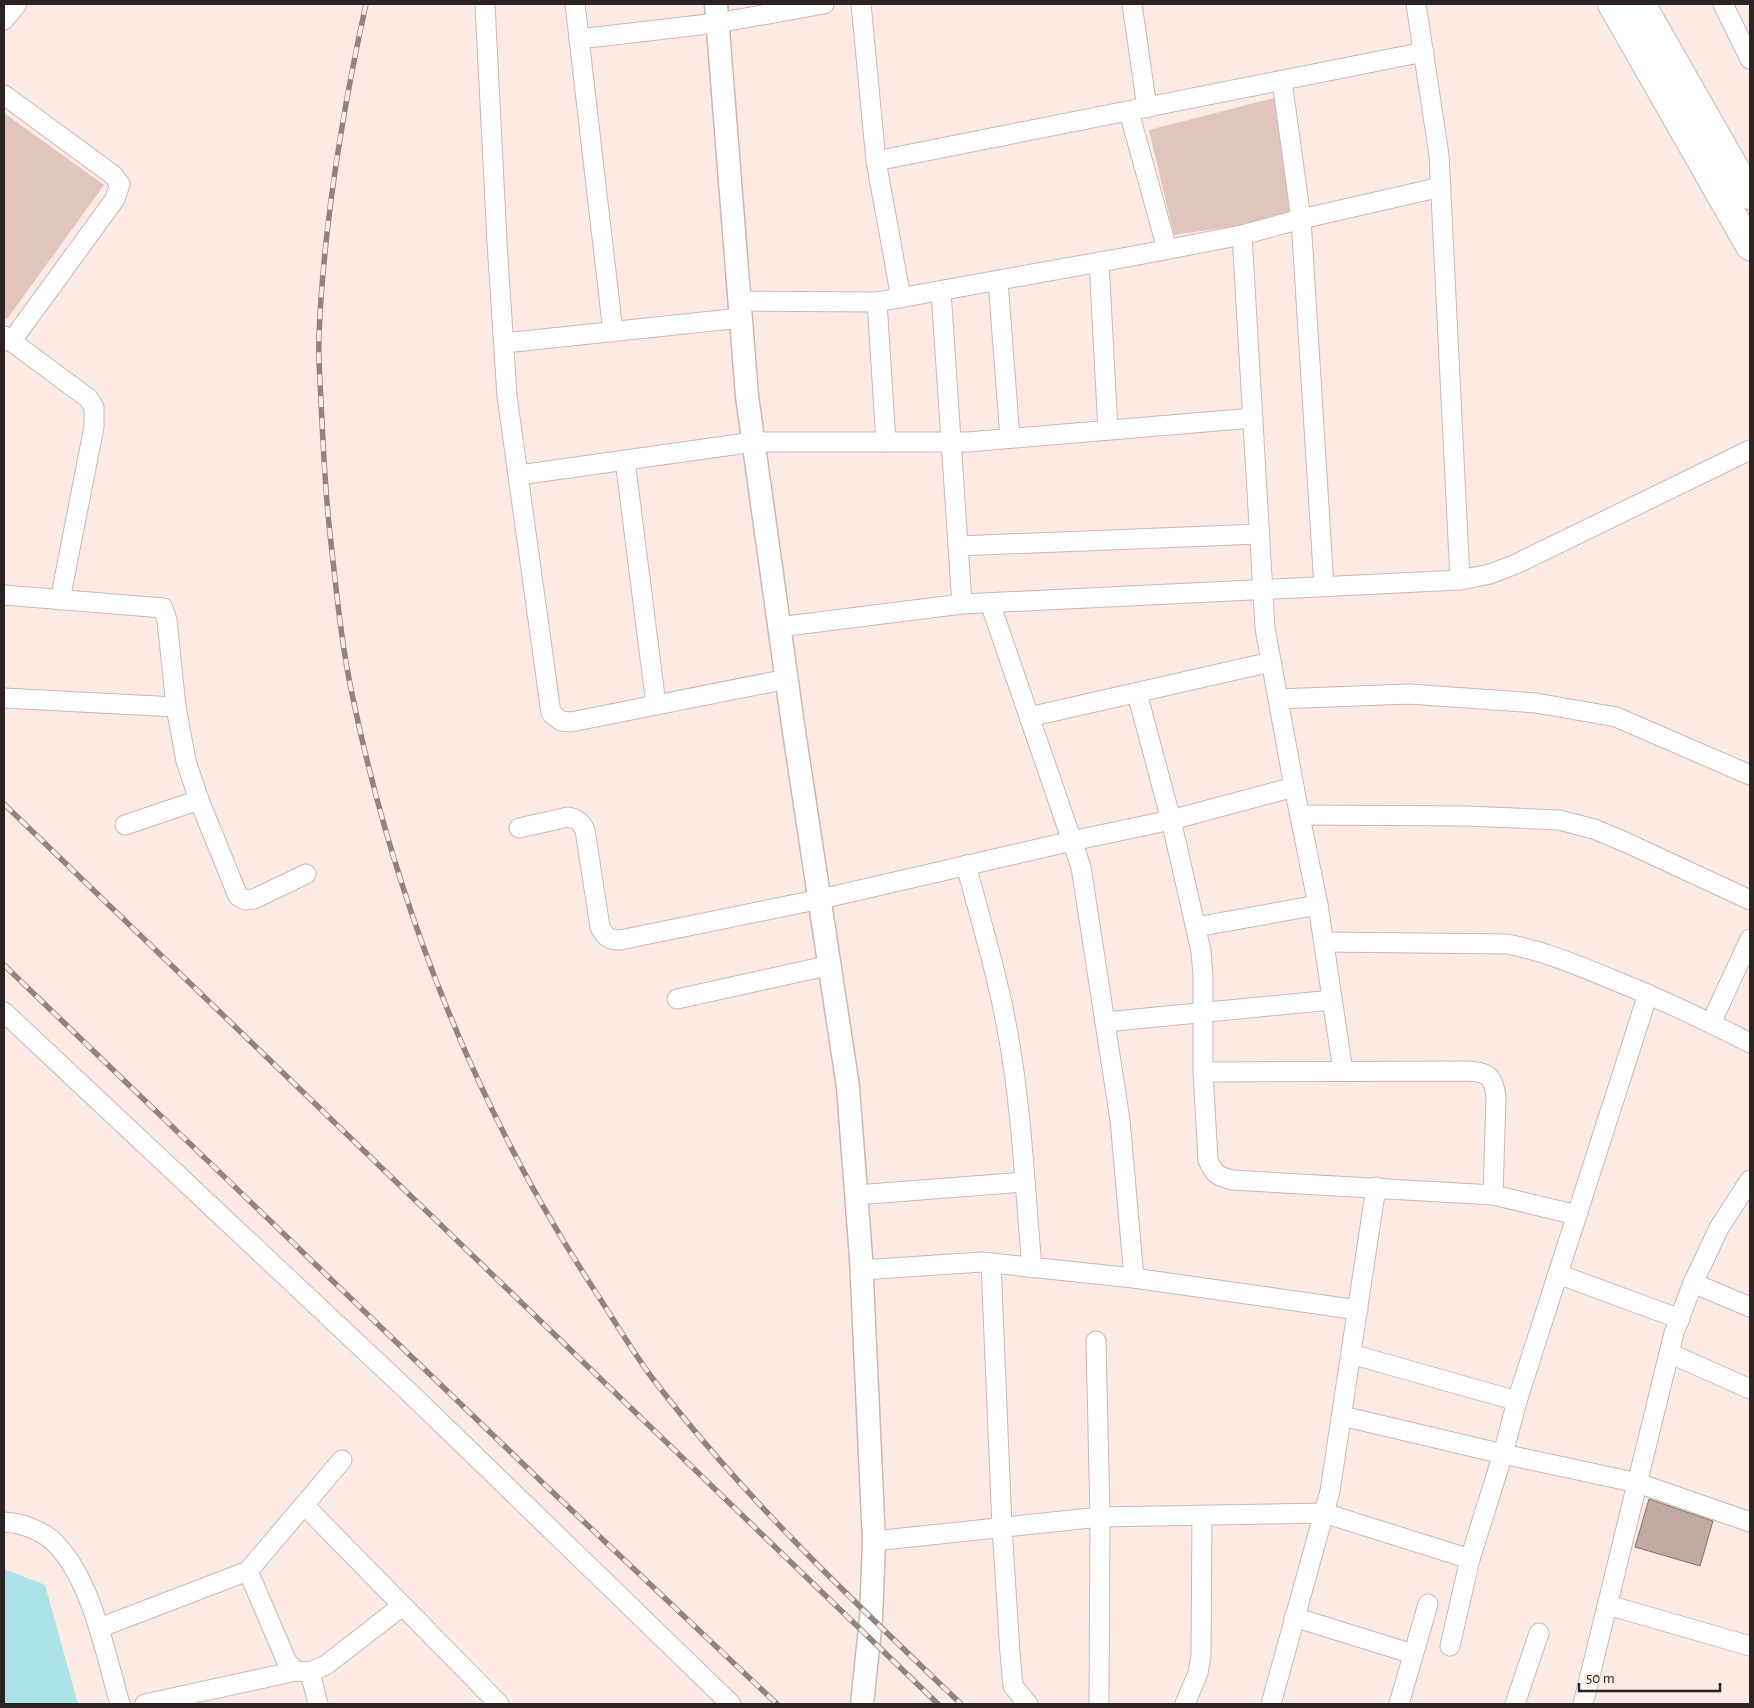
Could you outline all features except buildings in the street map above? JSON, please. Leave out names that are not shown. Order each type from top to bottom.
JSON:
[{"type":"main road","points":[[1612,4],[1750,246]]},
{"type":"main road","points":[[1641,4],[1750,195]]},
{"type":"street","points":[[4,20],[17,4]]},
{"type":"street","points":[[485,4],[507,396],[552,713],[561,721],[572,722],[786,679]]},
{"type":"street","points":[[575,4],[613,332]]},
{"type":"street","points":[[579,39],[716,13],[824,4]]},
{"type":"street","points":[[860,4],[876,161],[901,298]]},
{"type":"street","points":[[1132,4],[1148,108]]},
{"type":"street","points":[[1416,4],[1440,155],[1460,580]]},
{"type":"street","points":[[1723,4],[1750,59]]},
{"type":"street","points":[[716,13],[748,396],[786,679],[831,964],[848,1087],[861,1270],[874,1541],[871,1619],[862,1704]]},
{"type":"street","points":[[876,161],[1424,52]]},
{"type":"street","points":[[1282,81],[1301,219],[1324,587]]},
{"type":"street","points":[[4,95],[113,175],[120,184],[115,199],[7,339],[88,398],[94,407],[93,434],[60,600]]},
{"type":"street","points":[[1129,112],[1167,249]]},
{"type":"street","points":[[504,343],[613,332],[740,309],[877,302],[1242,235],[1301,219],[1441,187]]},
{"type":"street","points":[[1242,235],[1265,628],[1294,788],[1318,904],[1343,1071]]},
{"type":"street","points":[[1099,262],[1108,430]]},
{"type":"street","points":[[998,281],[1010,438]]},
{"type":"street","points":[[941,291],[962,604]]},
{"type":"street","points":[[877,302],[886,442]]},
{"type":"street","points":[[519,474],[754,442],[950,442],[1253,418]]},
{"type":"street","points":[[780,627],[962,604],[1460,580],[1490,574],[1516,564],[1750,450]]},
{"type":"street","points":[[625,460],[656,705]]},
{"type":"street","points":[[958,546],[1259,534]]},
{"type":"street","points":[[4,595],[163,608],[167,620],[176,707],[186,761],[199,800],[238,896],[245,900],[254,899],[306,874]]},
{"type":"street","points":[[990,603],[1081,867],[1120,1120],[1134,1278]]},
{"type":"street","points":[[1029,717],[1271,662]]},
{"type":"street","points":[[1137,693],[1171,820],[1196,927],[1203,975],[1203,1072],[1208,1160],[1214,1172],[1232,1180],[1493,1195],[1577,1215]]},
{"type":"street","points":[[1278,699],[1409,694],[1536,703],[1594,712],[1623,719],[1750,775]]},
{"type":"street","points":[[4,698],[176,707]]},
{"type":"street","points":[[519,828],[568,817],[582,823],[585,830],[600,927],[604,936],[612,940],[821,900],[1072,840],[1171,820],[1294,788]]},
{"type":"street","points":[[125,825],[199,800]]},
{"type":"street","points":[[1300,815],[1467,816],[1559,820],[1594,829],[1750,900]]},
{"type":"street","points":[[966,865],[1000,990],[1009,1035],[1016,1088],[1032,1268]]},
{"type":"street","points":[[1196,927],[1318,904]]},
{"type":"street","points":[[1711,1023],[1750,939]]},
{"type":"street","points":[[1324,942],[1507,944],[1535,950],[1560,958],[1648,994],[1750,1043]]},
{"type":"street","points":[[677,999],[831,964]]},
{"type":"street","points":[[1450,1646],[1470,1559],[1558,1274],[1648,994]]},
{"type":"street","points":[[1105,1022],[1332,1000]]},
{"type":"street","points":[[4,1012],[410,1393],[731,1704]]},
{"type":"street","points":[[1203,1072],[1479,1072],[1488,1075],[1495,1084],[1496,1097],[1493,1195]]},
{"type":"street","points":[[1583,1704],[1674,1333],[1693,1283],[1719,1228],[1750,1180]]},
{"type":"street","points":[[856,1195],[1025,1182]]},
{"type":"street","points":[[1271,1704],[1330,1490],[1376,1187]]},
{"type":"street","points":[[861,1270],[982,1262],[1134,1278],[1358,1310]]},
{"type":"street","points":[[991,1263],[1002,1527],[1013,1686],[1028,1704]]},
{"type":"street","points":[[1558,1274],[1680,1319]]},
{"type":"street","points":[[1693,1283],[1750,1307]]},
{"type":"street","points":[[1096,1341],[1100,1517],[1098,1704]]},
{"type":"street","points":[[1669,1353],[1750,1389]]},
{"type":"street","points":[[1351,1354],[1518,1401]]},
{"type":"street","points":[[1342,1416],[1503,1454],[1638,1483],[1750,1522]]},
{"type":"street","points":[[99,1628],[248,1571],[342,1460]]},
{"type":"street","points":[[304,1505],[499,1704]]},
{"type":"street","points":[[874,1541],[1100,1517],[1324,1513],[1470,1559]]},
{"type":"street","points":[[1185,1704],[1198,1673],[1200,1655],[1202,1515]]},
{"type":"street","points":[[4,1522],[35,1529],[56,1543],[70,1563],[84,1589],[99,1628],[120,1704]]},
{"type":"street","points":[[248,1571],[287,1662],[303,1672],[318,1704]]},
{"type":"street","points":[[1399,1704],[1428,1604]]},
{"type":"street","points":[[1608,1605],[1750,1646]]},
{"type":"street","points":[[145,1704],[303,1672],[326,1665],[402,1606]]},
{"type":"street","points":[[1294,1617],[1413,1654]]},
{"type":"street","points":[[1515,1704],[1539,1633]]},
{"type":"shaded area","points":[[1278,97],[1297,217],[1174,235],[1149,130]]},
{"type":"shaded area","points":[[4,113],[104,185],[7,319],[4,317]]},
{"type":"water","points":[[4,1569],[45,1585],[78,1704],[4,1704]]},
{"type":"railway","points":[[366,4],[335,168],[321,292],[319,368],[323,451],[334,574],[348,674],[370,773],[392,851],[417,928],[445,1004],[477,1078],[513,1151],[552,1222],[645,1368],[724,1466],[762,1507],[840,1587],[961,1704]]},
{"type":"railway","points":[[4,804],[938,1704]]},
{"type":"railway","points":[[4,965],[545,1485],[777,1704]]}]
